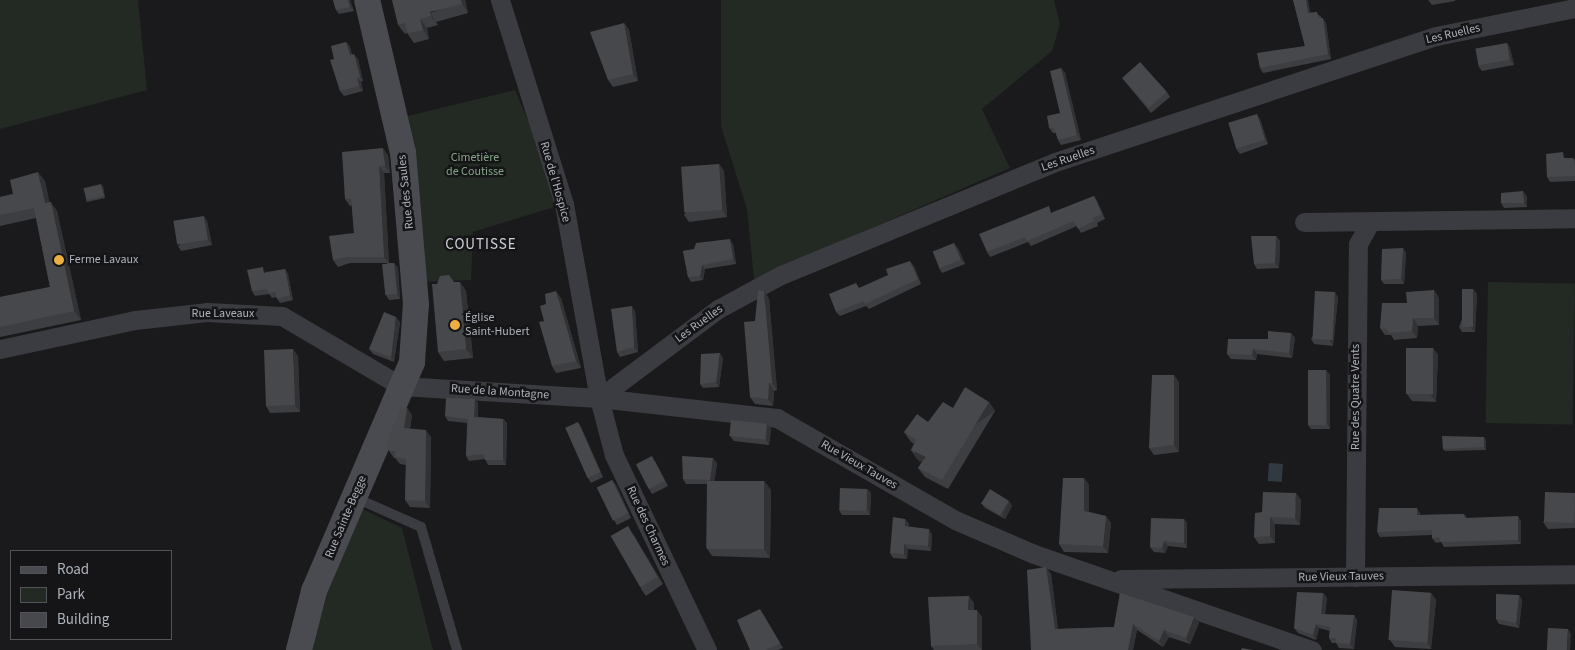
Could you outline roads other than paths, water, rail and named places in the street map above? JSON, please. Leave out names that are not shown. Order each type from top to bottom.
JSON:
[{"type":"street","name":"Rue des Saules","points":[[367,0],[402,153],[416,304],[412,362],[401,386]]},
{"type":"street","name":"Rue de l'Hospice","points":[[500,0],[564,204],[599,398]]},
{"type":"street","name":"Les Ruelles","points":[[599,398],[718,309],[781,275],[1055,162],[1436,36],[1575,8]]},
{"type":"street","points":[[1304,222],[1575,218]]},
{"type":"street","name":"Rue des Quatre Vents","points":[[1355,577],[1358,244],[1371,221]]},
{"type":"street","name":"Rue Laveaux","points":[[0,349],[153,318],[207,312],[282,316],[401,386]]},
{"type":"street","name":"Rue de la Montagne","points":[[401,386],[599,398]]},
{"type":"street","name":"Rue Sainte-Begge","points":[[299,650],[314,591],[401,386]]},
{"type":"street","name":"Rue Vieux Tauves","points":[[599,398],[777,418],[955,520],[1034,554],[1312,650]]},
{"type":"street","name":"Rue des Charmes","points":[[599,398],[614,455],[707,650]]},
{"type":"street","name":"Rue Vieux Tauves","points":[[1107,579],[1575,574]]},
{"type":"lane","points":[[355,497],[421,527],[457,650]]},
{"type":"place","name":"Ferme Lavaux","points":[[59,260]]},
{"type":"place","name":"Église Saint-Hubert","points":[[455,325]]},
{"type":"district","name":"COUTISSE","points":[[481,245]]},
{"type":"park label","name":"Cimetière de Coutisse","points":[[475,165]]}]
